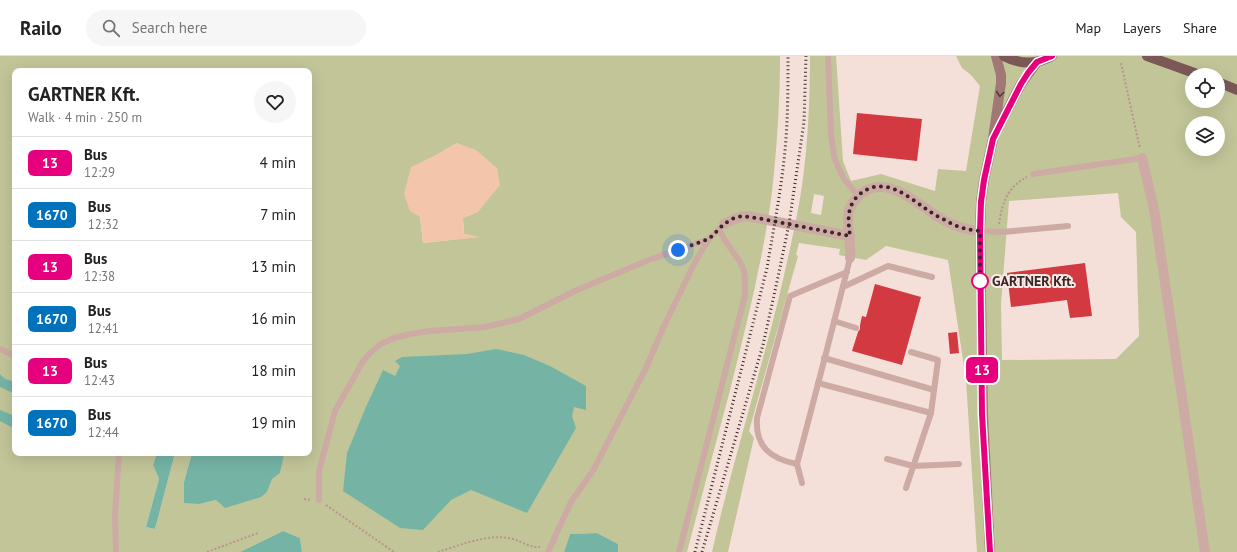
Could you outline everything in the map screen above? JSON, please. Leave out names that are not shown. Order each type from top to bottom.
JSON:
[{"type":"main road","points":[[990,552],[982,414],[980,231],[983,187],[993,139],[1001,83],[1001,75],[996,56]]},
{"type":"main road","points":[[1004,56],[1024,63],[1037,62],[1052,56]]},
{"type":"main road","points":[[1147,56],[1185,70]]},
{"type":"main road","points":[[993,139],[1021,84],[1037,62]]},
{"type":"main road","points":[[1225,85],[1237,90]]},
{"type":"street","points":[[1142,158],[1154,209],[1205,552]]},
{"type":"street","points":[[850,258],[849,210],[858,196],[872,187],[887,187],[911,198],[926,209],[956,226],[968,230],[980,231]]},
{"type":"street","points":[[722,227],[734,218],[747,216],[850,236]]},
{"type":"lane","points":[[828,56],[831,135],[834,156],[844,179],[858,196]]},
{"type":"lane","points":[[1034,174],[1142,158]]},
{"type":"lane","points":[[980,231],[998,232],[1068,226]]},
{"type":"lane","points":[[549,549],[571,502],[594,469],[646,368],[678,296],[696,260],[709,239],[722,227]]},
{"type":"lane","points":[[680,552],[745,295],[744,271],[740,262],[724,239],[722,227]]},
{"type":"lane","points":[[319,500],[319,471],[335,411],[363,361],[381,344],[394,338],[410,334],[485,327],[519,319],[577,290],[649,260],[709,239]]},
{"type":"lane","points":[[802,483],[797,464],[850,258]]},
{"type":"lane","points":[[843,287],[888,266],[932,277]]},
{"type":"lane","points":[[797,464],[784,462],[770,454],[765,448],[758,432],[757,418],[790,296],[847,272]]},
{"type":"lane","points":[[834,321],[856,328]]},
{"type":"lane","points":[[0,349],[12,355]]},
{"type":"lane","points":[[906,488],[931,413],[938,360],[911,352]]},
{"type":"lane","points":[[824,358],[934,390]]},
{"type":"lane","points":[[818,383],[931,413]]},
{"type":"lane","points":[[116,552],[115,515],[119,456]]},
{"type":"lane","points":[[887,459],[913,466],[959,464]]},
{"type":"path","points":[[1121,63],[1142,158]]},
{"type":"path","points":[[998,232],[1001,208],[1007,195],[1021,180],[1034,174]]},
{"type":"path","points":[[319,500],[394,552]]},
{"type":"path","points":[[207,552],[258,533]]},
{"type":"path","points":[[438,552],[494,537],[509,538],[534,548],[549,549]]},
{"type":"green space","points":[[0,56],[780,56],[779,107],[775,158],[772,192],[764,243],[742,344],[687,552],[618,552],[618,544],[597,533],[570,534],[564,552],[302,552],[300,538],[283,531],[240,552],[0,552]],"holes":[[[457,143],[478,212],[463,218],[464,234],[477,237],[423,243],[420,217],[438,154]]]},
{"type":"green space","points":[[810,56],[836,56],[843,161],[851,181],[881,174],[935,191],[938,169],[966,171],[980,86],[971,75],[962,68],[956,56],[1237,56],[1237,552],[977,552],[966,380],[948,260],[886,246],[866,260],[839,255],[840,249],[799,243],[796,255],[798,256],[749,431],[754,438],[728,552],[712,552],[727,489],[778,301],[802,186],[808,121]],"holes":[[[1118,193],[1121,217],[1136,232],[1139,336],[1116,359],[1002,360],[1001,304],[1009,201]],[[814,194],[824,196],[821,215],[811,213]]]},
{"type":"sand","points":[[457,143],[476,150],[497,168],[500,185],[478,212],[463,218],[464,234],[480,237],[423,243],[420,217],[410,211],[404,194],[411,167]]},
{"type":"water","points":[[496,349],[524,355],[550,366],[586,386],[586,410],[574,407],[572,416],[576,428],[527,513],[471,490],[451,500],[423,530],[400,528],[343,491],[347,453],[383,370],[395,376],[400,366],[395,361],[402,357],[467,354]]},
{"type":"water","points":[[0,374],[6,379],[12,381],[12,393],[0,387]]},
{"type":"water","points":[[0,410],[12,415],[12,427],[0,421]]},
{"type":"water","points":[[156,456],[174,456],[155,529],[146,527],[159,479],[153,465]]},
{"type":"water","points":[[191,456],[284,456],[280,473],[272,479],[267,492],[261,497],[225,508],[216,500],[200,504],[184,503],[184,482]]},
{"type":"water","points":[[283,531],[300,538],[302,552],[240,552]]},
{"type":"water","points":[[597,533],[618,544],[618,552],[564,552],[570,534]]},
{"type":"building","points":[[857,113],[922,119],[917,161],[853,154]]},
{"type":"building","points":[[1085,263],[1092,316],[1070,318],[1067,300],[1011,307],[1007,273]]},
{"type":"building","points":[[875,284],[921,297],[902,365],[852,351],[860,329],[862,316],[866,317]]},
{"type":"building","points":[[957,332],[959,353],[950,354],[948,333]]},
{"type":"railway","points":[[695,552],[767,268],[785,147],[788,108],[788,56]]},
{"type":"railway","points":[[702,552],[763,345],[778,277],[789,224],[804,122],[806,56]]},
{"type":"bus line","name":"13","points":[[990,552],[982,414],[981,202],[988,158],[993,139],[1028,73],[1037,62],[1052,56]]},
{"type":"place","name":"GARTNER Kft.","points":[[980,281]]},
{"type":"route","points":[[678,250],[709,239],[724,224],[734,218],[742,216],[850,236],[848,217],[849,210],[853,203],[864,191],[872,187],[879,186],[896,190],[956,226],[968,230],[980,231],[980,281]]}]
